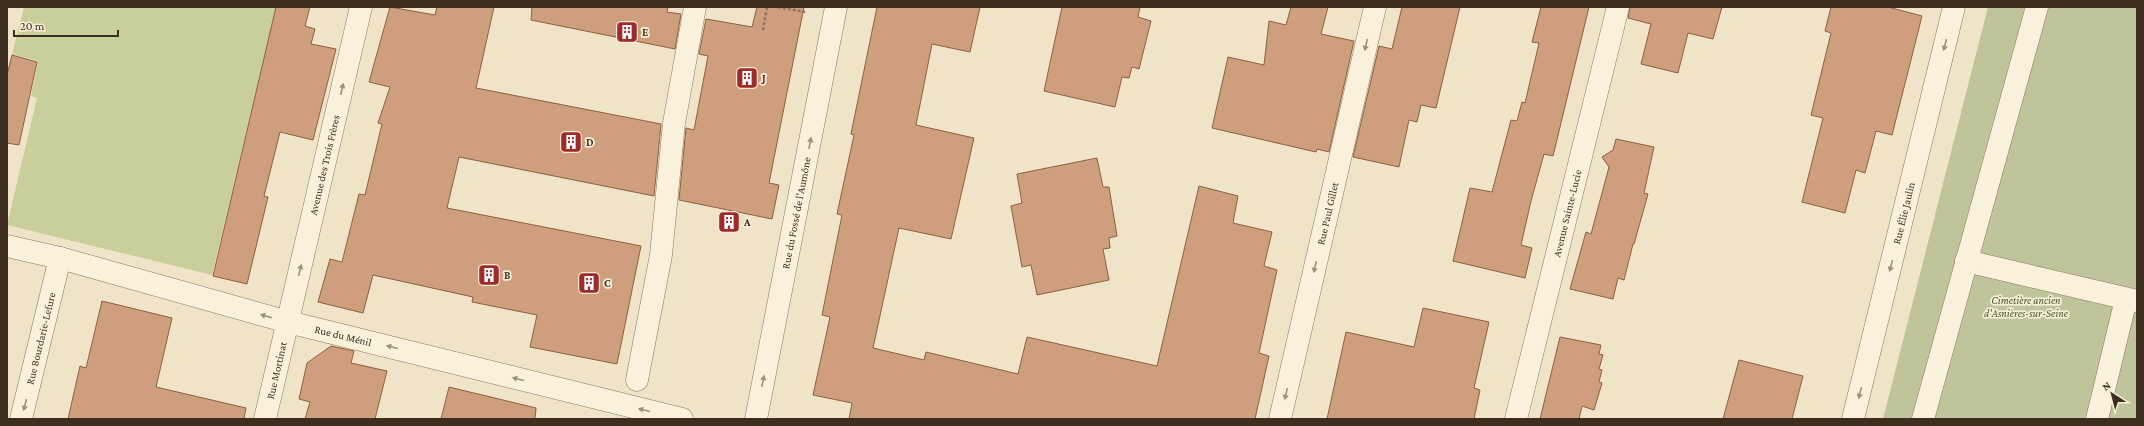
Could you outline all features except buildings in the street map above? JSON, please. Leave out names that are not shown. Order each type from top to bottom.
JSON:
[{"type":"street","name":"Avenue des Trois Frères","points":[[288,322],[361,7]]},
{"type":"street","points":[[636,380],[661,255],[674,123],[695,7]]},
{"type":"street","name":"Rue du Fossé de l'Aumône","points":[[756,419],[836,7]]},
{"type":"street","name":"Rue Paul Gillet","points":[[1280,419],[1375,7]]},
{"type":"street","name":"Avenue Sainte-Lucie","points":[[1516,419],[1618,7]]},
{"type":"street","name":"Rue Élie Jaulin","points":[[1853,419],[1954,7]]},
{"type":"street","points":[[1923,419],[2037,7]]},
{"type":"street","name":"Rue du Ménil","points":[[7,246],[60,258],[609,410],[682,419]]},
{"type":"street","name":"Rue Bourdarie-Lefure","points":[[22,419],[60,258]]},
{"type":"street","points":[[1966,261],[2131,300],[2097,419]]},
{"type":"street","name":"Rue Mortinat","points":[[265,419],[288,322]]},
{"type":"path","points":[[763,30],[767,7]]},
{"type":"path","points":[[778,7],[813,13]]},
{"type":"green space","points":[[24,7],[276,7],[212,275],[7,225],[37,98],[31,96],[38,61],[12,54]]},
{"type":"green space","name":"Cimetière ancien d'Asnières-sur-Seine","points":[[1988,7],[2137,7],[2137,419],[1883,419]]},
{"type":"place","name":"E","points":[[627,32]]},
{"type":"place","name":"J","points":[[747,78]]},
{"type":"place","name":"D","points":[[571,142]]},
{"type":"place","name":"A","points":[[729,222]]},
{"type":"place","name":"B","points":[[489,275]]},
{"type":"place","name":"C","points":[[589,283]]}]
